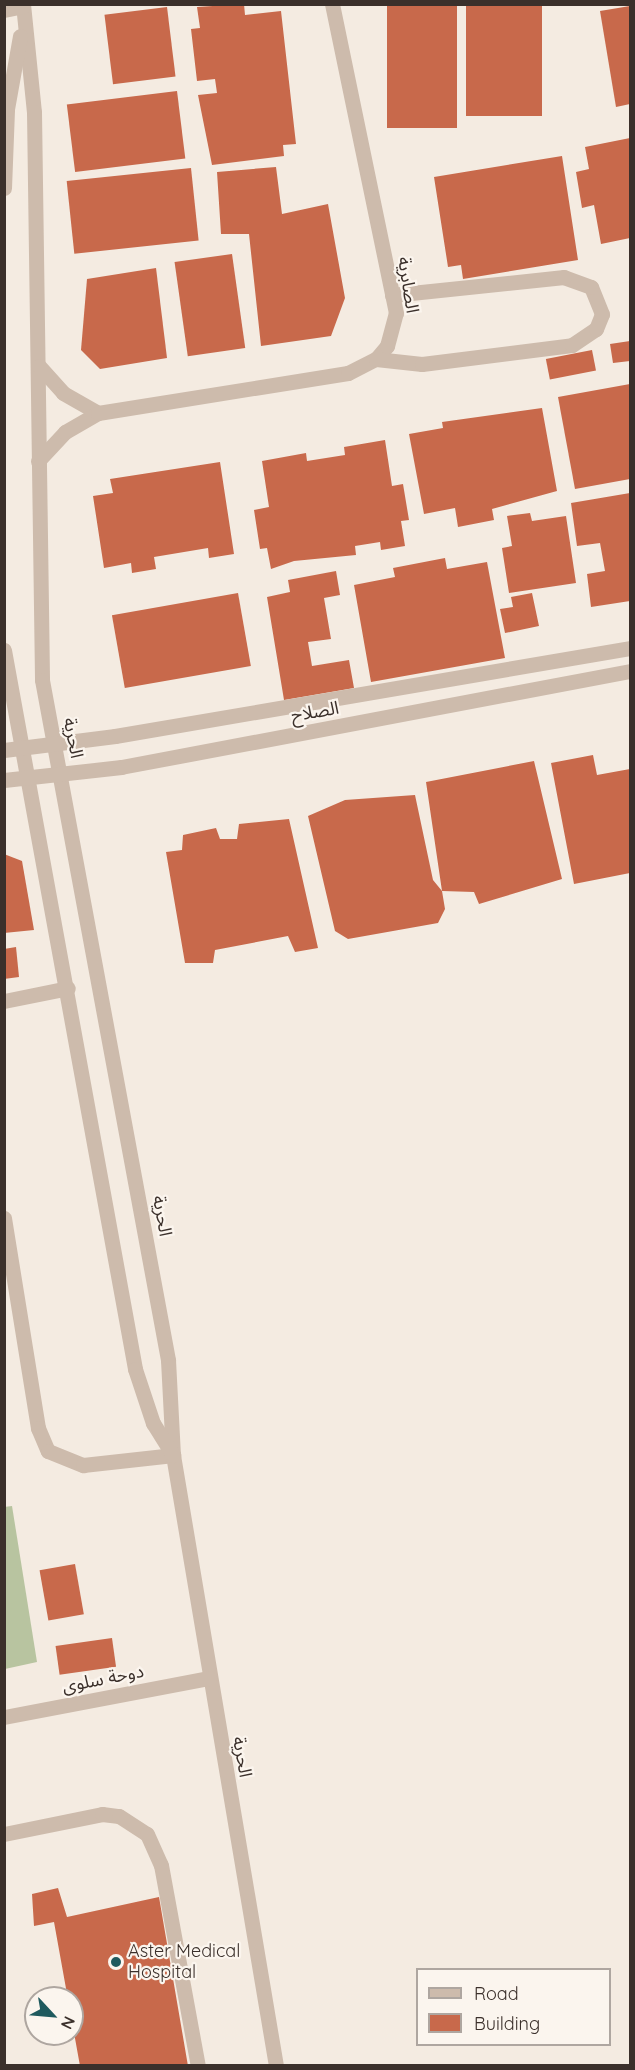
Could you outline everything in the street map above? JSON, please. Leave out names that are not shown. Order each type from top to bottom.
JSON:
[{"type":"street","name":"الصابرية","points":[[332,4],[392,295],[394,330],[376,359]]},
{"type":"street","points":[[4,10],[23,10],[7,109],[4,188]]},
{"type":"street","name":"الحرية","points":[[23,10],[34,112],[42,680],[168,1360],[173,1455],[208,1678],[276,2066]]},
{"type":"street","points":[[38,461],[64,432],[98,413],[348,373],[376,359],[422,364],[573,345],[597,329],[602,314],[591,287],[564,277],[392,295]]},
{"type":"street","points":[[39,366],[63,393],[98,413]]},
{"type":"street","name":"الصلاح","points":[[4,750],[55,744],[630,648]]},
{"type":"street","name":"الحرية","points":[[4,650],[68,988],[135,1369],[153,1423],[173,1455]]},
{"type":"street","name":"الصلاح","points":[[4,780],[60,774],[367,723],[630,671]]},
{"type":"street","points":[[4,1001],[68,988]]},
{"type":"street","points":[[4,1218],[38,1428],[48,1451],[83,1465],[173,1455]]},
{"type":"street","name":"دوحة سلوى","points":[[4,1718],[208,1678]]},
{"type":"street","points":[[4,1834],[102,1814],[118,1816],[147,1834],[160,1865],[198,2066]]},
{"type":"green space","points":[[12,1506],[37,1662],[5,1669],[4,1507]]},
{"type":"building","points":[[244,4],[245,15],[281,11],[296,144],[283,145],[284,156],[212,165],[198,95],[217,93],[215,79],[197,81],[191,29],[200,28],[197,7]]},
{"type":"building","points":[[387,4],[457,4],[457,128],[387,128]]},
{"type":"building","points":[[466,4],[542,4],[542,116],[466,116]]},
{"type":"building","points":[[630,6],[630,104],[616,107],[600,11]]},
{"type":"building","points":[[167,7],[176,76],[113,84],[104,15]]},
{"type":"building","points":[[177,91],[185,158],[75,172],[67,105]]},
{"type":"building","points":[[630,138],[630,238],[601,244],[594,205],[582,208],[576,172],[589,169],[585,147]]},
{"type":"building","points":[[562,156],[578,260],[463,279],[461,265],[448,267],[434,177]]},
{"type":"building","points":[[276,167],[282,214],[328,204],[345,298],[331,336],[261,346],[249,234],[221,234],[217,172]]},
{"type":"building","points":[[191,168],[199,241],[74,254],[67,181]]},
{"type":"building","points":[[232,254],[245,348],[188,356],[175,262]]},
{"type":"building","points":[[156,268],[167,358],[100,369],[81,350],[87,279]]},
{"type":"building","points":[[630,341],[630,361],[613,363],[610,344]]},
{"type":"building","points":[[592,350],[596,371],[550,380],[546,359]]},
{"type":"building","points":[[630,384],[630,479],[575,489],[558,397]]},
{"type":"building","points":[[542,408],[557,491],[492,509],[494,520],[458,527],[455,508],[424,514],[409,434],[443,428],[442,422]]},
{"type":"building","points":[[385,440],[392,486],[403,484],[409,520],[401,521],[405,546],[381,550],[380,542],[355,546],[356,555],[294,561],[271,569],[267,548],[260,549],[254,510],[269,507],[262,461],[306,453],[307,461],[345,455],[344,447]]},
{"type":"building","points":[[220,462],[234,554],[209,558],[208,548],[154,557],[156,569],[132,573],[131,563],[104,568],[93,496],[113,493],[110,479]]},
{"type":"building","points":[[630,493],[630,601],[591,607],[587,574],[605,571],[600,543],[577,546],[571,503]]},
{"type":"building","points":[[530,513],[532,521],[566,516],[576,583],[509,593],[502,548],[512,546],[507,516]]},
{"type":"building","points":[[445,558],[447,569],[487,562],[505,658],[371,682],[354,585],[395,577],[393,568]]},
{"type":"building","points":[[336,571],[340,595],[324,598],[331,639],[308,642],[312,666],[349,660],[354,688],[284,700],[267,597],[290,592],[288,580]]},
{"type":"building","points":[[238,593],[251,666],[125,688],[112,615]]},
{"type":"building","points":[[532,593],[539,626],[505,633],[500,609],[513,607],[511,597]]},
{"type":"building","points":[[593,755],[597,775],[630,769],[630,873],[574,884],[551,763]]},
{"type":"building","points":[[534,761],[562,879],[479,904],[474,892],[442,891],[426,782]]},
{"type":"building","points":[[415,795],[433,880],[442,891],[445,909],[438,923],[348,939],[335,931],[308,816],[345,800]]},
{"type":"building","points":[[289,819],[318,948],[295,952],[288,936],[215,950],[213,963],[185,963],[166,852],[182,850],[183,835],[216,828],[220,839],[237,839],[239,824]]},
{"type":"building","points":[[4,854],[22,861],[34,930],[4,933]]},
{"type":"building","points":[[16,947],[19,977],[4,979],[4,949]]},
{"type":"building","points":[[75,1564],[84,1614],[48,1620],[40,1570]]},
{"type":"building","points":[[112,1638],[116,1667],[60,1675],[56,1646]]},
{"type":"building","name":"Aster Medical Hospital","points":[[58,1888],[67,1917],[159,1897],[188,2066],[80,2066],[76,2046],[84,2046],[84,1986],[66,1986],[54,1922],[34,1926],[32,1894]]},
{"type":"place","name":"Aster Medical Hospital","points":[[116,1962]]}]
